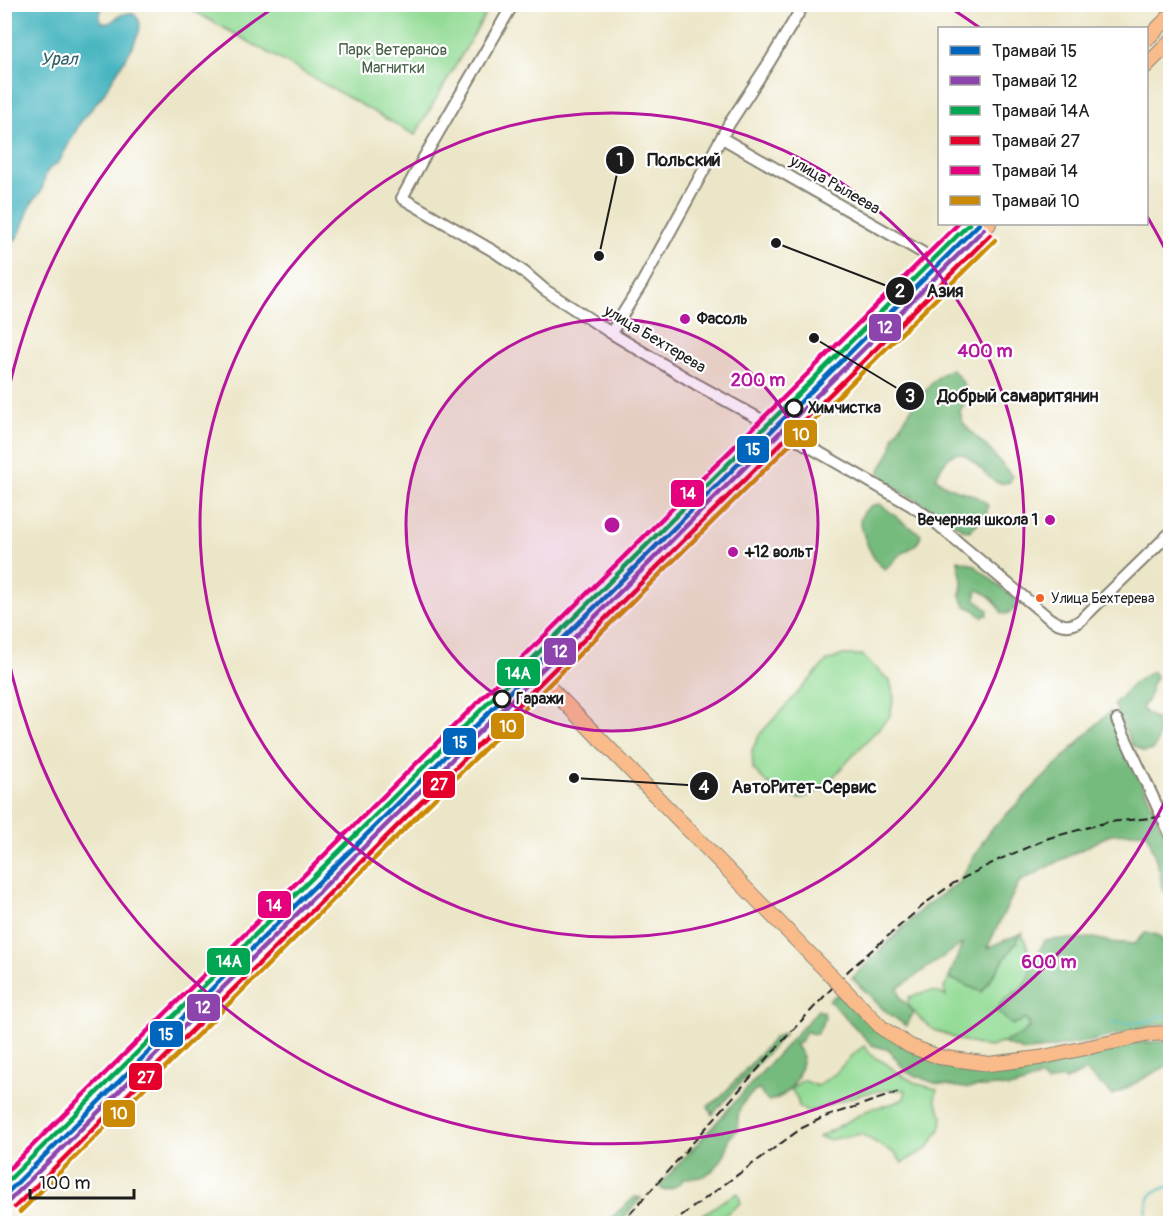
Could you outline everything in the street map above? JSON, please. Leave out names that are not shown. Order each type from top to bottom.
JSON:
[{"type":"main road","points":[[1148,38],[1170,16]]},
{"type":"main road","points":[[1148,64],[1170,42]]},
{"type":"main road","points":[[4,1184],[290,903],[965,225]]},
{"type":"main road","points":[[4,1204],[307,906],[988,225]]},
{"type":"main road","name":"улица Бехтерева","points":[[767,423],[782,431]]},
{"type":"main road","points":[[526,665],[882,1028],[910,1046],[939,1057],[989,1064],[1039,1058],[1150,1034],[1170,1033]]},
{"type":"street","name":"улица Бехтерева","points":[[513,4],[402,198],[495,252],[545,290],[611,333],[767,423]]},
{"type":"street","points":[[611,333],[642,283],[729,124],[804,4]]},
{"type":"street","name":"улица Рылеева","points":[[722,138],[932,258]]},
{"type":"street","name":"улица Бехтерева","points":[[782,431],[934,521],[1050,619],[1059,624],[1070,626],[1086,616],[1170,533]]},
{"type":"street","points":[[1117,720],[1170,834]]},
{"type":"green space","name":"Парк Ветеранов Магнитки","points":[[183,5],[491,5],[415,135]]},
{"type":"green space","points":[[952,369],[961,380],[967,394],[967,399],[960,411],[962,421],[1012,476],[1010,482],[998,483],[970,459],[958,454],[953,455],[942,466],[936,477],[941,482],[977,497],[988,506],[986,516],[969,531],[880,481],[880,470],[892,448],[893,437],[918,399],[940,375]]},
{"type":"green space","points":[[880,504],[921,535],[916,545],[885,569],[872,554],[860,520],[867,509]]},
{"type":"green space","points":[[958,560],[974,565],[1009,594],[1019,603],[1014,610],[1006,614],[1002,613],[993,599],[979,590],[976,592],[976,600],[988,610],[987,615],[982,617],[973,609],[965,606],[960,594],[962,581]]},
{"type":"green space","points":[[843,655],[861,655],[890,681],[894,697],[890,716],[822,789],[800,799],[778,794],[753,769],[752,750],[760,734],[826,662]]},
{"type":"green space","points":[[1152,671],[1156,676],[1155,680],[1151,685],[1147,701],[1142,707],[1144,712],[1156,719],[1158,739],[1153,750],[1144,752],[1132,745],[1114,704],[1134,683]]},
{"type":"green space","points":[[1110,711],[1170,846],[1170,899],[1162,890],[1160,872],[1147,832],[1111,834],[1019,882],[987,948],[1022,933],[982,992],[949,978],[962,944],[898,988],[900,997],[914,1012],[906,1026],[884,1010],[852,978],[925,906],[958,883],[989,832]]},
{"type":"green space","points":[[1146,932],[1160,936],[1165,945],[1170,946],[1170,1023],[1092,1041],[1038,1050],[1024,1051],[1002,1043],[1023,1034],[1031,1026],[1026,1019],[1012,1025],[996,1010],[1005,999],[1023,987],[1045,940],[1095,938],[1135,944]]},
{"type":"green space","points":[[1022,933],[1033,963],[1023,987],[1005,999],[1026,1019],[1028,1027],[1023,1034],[990,1047],[978,1045],[934,1030],[918,1017],[908,1004],[909,997],[923,992],[932,991],[946,996],[944,988],[949,978],[982,992]]},
{"type":"green space","points":[[842,991],[878,1028],[948,1065],[982,1069],[1026,1067],[1136,1043],[1170,1041],[1170,1064],[1113,1095],[1085,1071],[1065,1081],[1061,1078],[1047,1083],[1040,1077],[1009,1088],[999,1086],[964,1088],[934,1083],[906,1072],[889,1050],[872,1045],[829,1000]]},
{"type":"green space","points":[[818,1010],[824,1012],[825,1018],[817,1034],[806,1031],[802,1040],[795,1044],[803,1057],[797,1079],[789,1090],[777,1099],[769,1101],[759,1089],[753,1093],[741,1106],[738,1130],[729,1138],[724,1154],[714,1169],[703,1176],[685,1178],[675,1187],[663,1190],[659,1186]]},
{"type":"green space","points":[[785,1033],[712,1115],[708,1106],[719,1099],[775,1037]]},
{"type":"green space","points":[[864,1046],[872,1056],[901,1075],[918,1084],[937,1089],[935,1099],[943,1117],[940,1129],[928,1148],[902,1163],[896,1154],[861,1134],[828,1140],[819,1137],[870,1109],[904,1099],[906,1090],[881,1090],[807,1112],[799,1107],[797,1098],[791,1089],[803,1080],[817,1086],[836,1073],[853,1054]]},
{"type":"green space","points":[[738,1193],[741,1203],[715,1223],[691,1223],[723,1201]]},
{"type":"green space","points":[[635,1197],[641,1198],[619,1223],[605,1223]]},
{"type":"water","name":"Урал","points":[[5,4],[105,5],[100,13],[102,23],[109,23],[128,13],[134,14],[140,26],[132,48],[102,96],[80,123],[59,162],[46,173],[42,190],[31,204],[20,233],[15,240],[5,246]]},
{"type":"waterway","points":[[1112,1021],[1134,1023],[1156,1019],[1157,1016],[1170,1016]]},
{"type":"waterway","points":[[1149,1224],[1147,1209],[1150,1197],[1155,1191],[1170,1186]]},
{"type":"railway","points":[[621,1224],[789,1034],[849,970],[927,902],[954,883],[996,861],[1049,838],[1108,822],[1170,817]]},
{"type":"railway","points":[[670,1224],[802,1128],[822,1118],[899,1092]]},
{"type":"tram line","name":"14","points":[[4,1174],[957,225]]},
{"type":"tram line","name":"14А","points":[[4,1185],[968,225]]},
{"type":"tram line","name":"15","points":[[4,1196],[978,225]]},
{"type":"tram line","name":"12","points":[[9,1201],[984,229]]},
{"type":"tram line","name":"27","points":[[15,1207],[990,235]]},
{"type":"tram line","name":"10","points":[[20,1212],[995,240]]},
{"type":"place","name":"Азия","points":[[776,243]]},
{"type":"place","name":"Польский","points":[[599,256]]},
{"type":"place","name":"Фасоль","points":[[685,319]]},
{"type":"place","name":"Добрый самаритянин","points":[[814,338]]},
{"type":"place","name":"Химчистка","points":[[794,408]]},
{"type":"place","name":"Вечерняя школа 1","points":[[1050,520]]},
{"type":"place","name":"+12 вольт","points":[[733,552]]},
{"type":"place","name":"Улица Бехтерева","points":[[1040,598]]},
{"type":"place","name":"Гаражи","points":[[502,699]]},
{"type":"place","name":"АвтоРитет-Сервис","points":[[574,778]]}]
